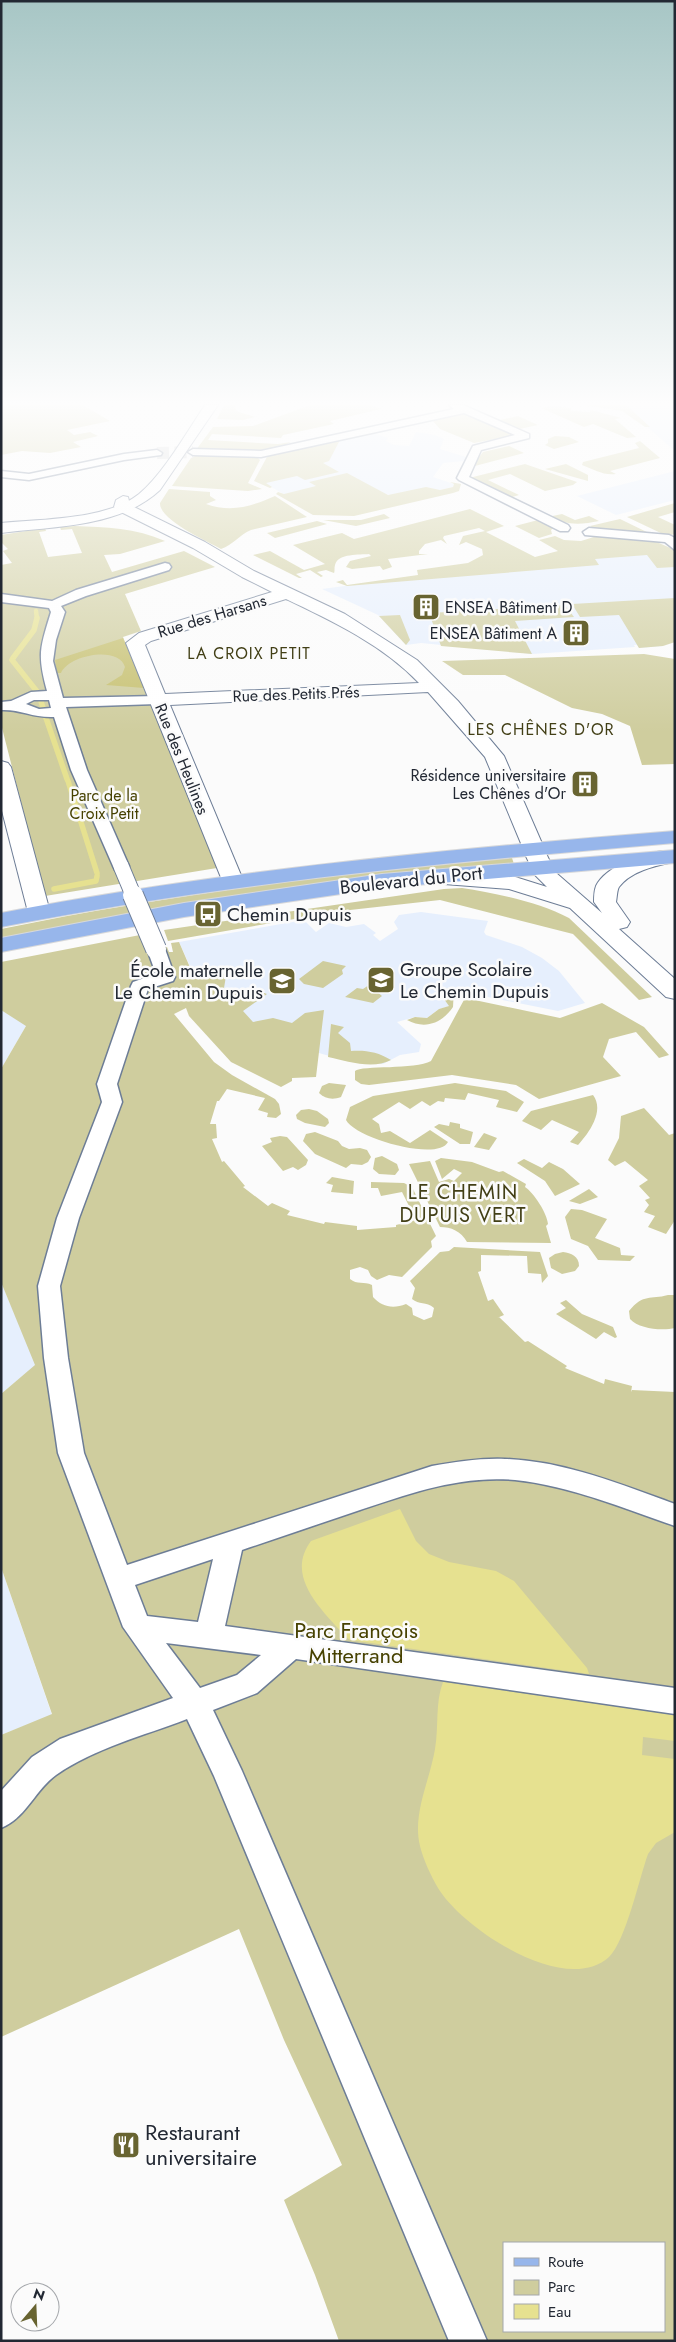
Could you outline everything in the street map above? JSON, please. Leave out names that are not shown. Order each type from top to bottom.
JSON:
[{"type":"main road","name":"Boulevard du Port","points":[[1,945],[184,910],[428,876],[675,837]]},
{"type":"main road","name":"Boulevard du Port","points":[[1,920],[151,892],[232,880],[417,858],[670,857]]},
{"type":"street","points":[[1,527],[93,514]]},
{"type":"street","points":[[142,514],[286,593],[340,618],[411,664],[434,686],[494,756],[547,857],[580,907],[675,992]]},
{"type":"street","points":[[536,514],[564,528],[578,527],[580,536]]},
{"type":"street","points":[[564,528],[560,533],[580,536],[669,539],[675,546]]},
{"type":"street","points":[[1,598],[53,605],[81,593],[165,567]]},
{"type":"street","name":"Rue des Harsans","points":[[139,639],[286,593]]},
{"type":"street","points":[[53,605],[58,612],[49,640],[46,661],[58,704],[80,770],[156,949],[166,977],[140,986],[107,1084],[112,1102],[68,1218],[49,1286],[56,1358],[71,1453],[137,1627],[195,1704],[231,1780],[468,2341]]},
{"type":"street","name":"Rue des Heulines","points":[[139,639],[135,644],[232,880]]},
{"type":"street","name":"Rue des Petits Prés","points":[[157,700],[412,689],[434,686]]},
{"type":"street","points":[[8,706],[38,713],[58,704],[157,700]]},
{"type":"street","points":[[1,767],[38,912]]},
{"type":"street","points":[[547,857],[592,902],[675,969]]},
{"type":"street","points":[[619,922],[605,902],[607,887],[625,870],[644,862],[670,857]]},
{"type":"street","points":[[428,876],[520,885],[580,907]]},
{"type":"street","points":[[119,1579],[432,1476],[490,1469],[516,1470],[597,1488],[675,1515]]},
{"type":"street","points":[[209,1635],[230,1543]]},
{"type":"street","points":[[137,1627],[291,1646],[675,1701]]},
{"type":"street","points":[[1,1813],[43,1767],[70,1748],[247,1684],[291,1646]]},
{"type":"shaded area","points":[[675,550],[675,625],[650,627],[663,646],[639,648],[637,645],[634,645],[635,647],[532,654],[421,643],[406,645],[378,615],[322,589],[571,556]]},
{"type":"shaded area","points":[[123,638],[144,688],[106,685],[122,675],[125,667],[121,660],[104,654],[83,657],[73,661],[61,673],[57,673],[55,660]]},
{"type":"shaded area","name":"Groupe Scolaire Le Chemin Dupuis","points":[[421,912],[488,921],[484,932],[486,935],[522,947],[542,958],[559,971],[585,1003],[558,1011],[468,993],[464,988],[444,989],[444,999],[450,1006],[439,1009],[427,1018],[415,1017],[397,1022],[421,1044],[419,1052],[400,1055],[383,1064],[346,1061],[292,1045],[207,1004],[179,942],[304,920],[316,932],[329,923],[346,927],[364,924],[376,933],[373,935],[380,941],[398,929],[394,922],[399,915]]},
{"type":"shaded area","points":[[1,981],[37,1007],[1,1069]]},
{"type":"shaded area","points":[[1,1282],[36,1365],[1,1394]]},
{"type":"shaded area","points":[[1,1567],[52,1715],[1,1735]]},
{"type":"green space","points":[[166,514],[303,514],[307,517],[251,530],[221,549],[175,523]]},
{"type":"green space","points":[[312,514],[361,514],[354,516]]},
{"type":"green space","points":[[383,514],[390,518],[356,526],[323,520],[361,520]]},
{"type":"green space","points":[[450,514],[481,514],[504,526],[486,532],[535,557],[558,551],[539,540],[555,536],[564,540],[581,541],[597,536],[664,541],[659,543],[675,550],[675,567],[657,568],[647,555],[595,559],[599,565],[347,586],[336,582],[343,580],[347,585],[418,575],[417,570],[468,563],[483,555],[482,549],[466,542],[459,545],[463,536],[485,531],[479,528],[444,536],[443,538],[447,544],[441,540],[425,544],[419,551],[419,554],[428,554],[388,559],[392,567],[383,570],[380,566],[352,569],[346,567],[350,561],[371,556],[369,554],[355,555],[340,558],[335,566],[334,573],[326,570],[317,572],[323,576],[321,577],[310,570],[296,574],[302,578],[299,578],[253,555],[270,551],[304,570],[325,564],[293,545],[342,533],[354,539]]},
{"type":"green space","points":[[563,514],[575,520],[589,516],[599,521],[573,524],[548,517]]},
{"type":"green space","points":[[636,514],[667,514],[658,517],[675,525],[675,534],[667,536],[627,517]]},
{"type":"green space","points":[[542,519],[556,526],[551,530],[552,534],[539,538],[515,526]]},
{"type":"green space","points":[[620,519],[657,537],[595,529],[590,526]]},
{"type":"green space","points":[[317,521],[327,524],[275,538],[267,533]]},
{"type":"green space","name":"Parc de la Croix Petit","points":[[75,526],[132,531],[165,541],[120,554],[104,555],[112,572],[184,551],[215,567],[125,594],[141,631],[123,637],[217,868],[45,896],[1,724],[1,565],[12,563],[3,551],[8,549],[1,542],[1,535],[45,528],[46,531],[39,532],[48,557],[82,553],[72,529],[61,530],[60,527]]},
{"type":"green space","points":[[675,598],[675,642],[663,646],[639,648],[619,615],[580,617],[572,604]]},
{"type":"green space","points":[[565,605],[574,617],[515,621],[532,654],[441,646],[429,613]]},
{"type":"green space","points":[[400,615],[410,640],[406,645],[379,616]]},
{"type":"green space","points":[[644,654],[675,659],[675,764],[642,765],[630,726],[602,714],[572,708],[505,675],[463,675],[442,661]]},
{"type":"green space","points":[[511,855],[514,864],[197,902],[1,938],[1,929],[128,905],[255,886]]},
{"type":"green space","points":[[462,888],[502,895],[531,903],[569,918],[652,997],[639,1000],[573,934],[440,900],[341,911],[168,941],[164,930],[444,889]]},
{"type":"green space","name":"Parc François Mitterrand","points":[[140,935],[146,951],[167,947],[169,952],[173,952],[171,943],[179,942],[192,972],[216,967],[226,976],[224,988],[243,992],[247,990],[255,993],[259,991],[267,994],[243,1011],[253,1022],[273,1018],[292,1023],[305,1013],[324,1010],[316,1077],[292,1078],[292,1081],[281,1087],[231,1062],[189,1016],[186,1008],[174,1014],[214,1062],[232,1075],[275,1099],[279,1104],[281,1114],[276,1118],[267,1117],[268,1113],[258,1110],[265,1098],[227,1089],[219,1101],[217,1101],[210,1124],[216,1124],[217,1138],[212,1139],[222,1162],[224,1161],[245,1186],[243,1187],[268,1206],[272,1203],[290,1211],[287,1215],[324,1224],[325,1222],[357,1226],[357,1230],[396,1227],[396,1225],[416,1220],[402,1192],[381,1196],[378,1188],[371,1188],[371,1182],[404,1183],[412,1187],[436,1236],[431,1241],[432,1247],[402,1277],[389,1275],[377,1280],[371,1276],[368,1270],[360,1267],[350,1270],[350,1279],[372,1285],[373,1297],[376,1300],[388,1306],[406,1304],[412,1308],[413,1315],[424,1320],[432,1317],[434,1308],[412,1299],[415,1288],[410,1281],[440,1252],[449,1251],[454,1247],[540,1252],[548,1276],[542,1283],[541,1274],[528,1273],[527,1256],[481,1255],[481,1271],[478,1272],[488,1301],[493,1299],[504,1315],[499,1317],[525,1342],[528,1341],[567,1366],[565,1368],[604,1384],[605,1379],[632,1386],[631,1392],[632,1390],[675,1392],[675,2341],[339,2341],[315,2275],[284,2200],[342,2165],[284,2040],[239,1929],[1,2037],[1,1735],[52,1714],[1,1567],[1,1394],[35,1365],[1,1282],[1,1069],[26,1026],[1,1010],[1,962]]},
{"type":"green space","points":[[323,961],[346,966],[342,970],[343,974],[323,988],[304,984],[299,979]]},
{"type":"green space","points":[[369,985],[382,996],[373,1003],[345,997],[357,988],[363,989]]},
{"type":"green space","points":[[454,988],[453,1007],[444,1017],[427,1024],[414,1023],[407,1020],[415,1017],[427,1018],[439,1009],[449,1006],[444,999],[444,989]]},
{"type":"green space","points":[[465,998],[560,1018],[602,1003],[644,1027],[669,1055],[659,1058],[636,1032],[609,1039],[603,1057],[621,1076],[539,1099],[516,1085],[452,1075],[369,1085],[361,1084],[355,1080],[355,1071],[360,1069],[413,1066],[431,1061]]},
{"type":"green space","points":[[331,1024],[344,1027],[338,1033],[350,1043],[351,1051],[372,1052],[391,1060],[384,1063],[368,1064],[328,1057]]},
{"type":"green space","points":[[329,1083],[346,1085],[341,1097],[329,1098],[319,1093],[322,1086]]},
{"type":"green space","points":[[455,1083],[506,1091],[524,1102],[517,1112],[496,1107],[499,1100],[468,1093],[465,1100],[445,1098],[444,1102],[438,1101],[430,1106],[422,1101],[410,1109],[399,1102],[372,1119],[379,1124],[381,1133],[390,1131],[410,1143],[430,1130],[448,1142],[441,1148],[429,1150],[414,1149],[380,1140],[364,1134],[346,1120],[350,1107],[373,1096]]},
{"type":"green space","points":[[593,1095],[597,1108],[594,1122],[578,1145],[570,1142],[579,1132],[552,1120],[541,1130],[522,1121],[531,1111]]},
{"type":"green space","points":[[644,1108],[669,1135],[675,1133],[675,1220],[666,1234],[648,1227],[655,1216],[644,1212],[649,1205],[645,1200],[650,1198],[639,1186],[648,1180],[625,1161],[615,1166],[608,1160],[619,1138],[621,1116]]},
{"type":"green space","points":[[301,1110],[317,1111],[328,1119],[329,1123],[325,1127],[305,1123],[297,1119],[296,1115]]},
{"type":"green space","points":[[450,1122],[460,1124],[460,1128],[473,1132],[470,1144],[460,1144],[434,1127],[439,1124],[449,1126]]},
{"type":"green space","points":[[315,1132],[338,1141],[342,1146],[349,1149],[360,1148],[367,1150],[371,1157],[368,1162],[362,1165],[351,1164],[346,1168],[315,1154],[303,1141],[306,1134]]},
{"type":"green space","points":[[484,1133],[497,1138],[489,1150],[474,1147]]},
{"type":"green space","points":[[287,1137],[308,1160],[306,1165],[298,1170],[293,1167],[283,1171],[262,1146],[272,1142],[270,1138]]},
{"type":"green space","points":[[382,1156],[397,1164],[399,1170],[395,1175],[379,1174],[373,1169],[375,1158]]},
{"type":"green space","points":[[441,1158],[472,1162],[499,1172],[503,1171],[526,1184],[525,1187],[536,1198],[543,1209],[551,1243],[467,1242],[455,1230],[440,1227],[409,1164],[430,1161],[439,1182],[449,1179],[454,1181],[462,1173],[454,1169],[442,1179],[435,1161]]},
{"type":"green space","points":[[524,1159],[542,1168],[549,1162],[563,1169],[580,1184],[555,1196],[545,1181],[517,1163]]},
{"type":"green space","points":[[332,1177],[354,1181],[353,1194],[331,1192],[333,1185],[326,1183]]},
{"type":"green space","points":[[589,1189],[598,1197],[580,1204],[569,1201]]},
{"type":"green space","points":[[571,1209],[582,1210],[607,1219],[595,1238],[620,1248],[621,1255],[635,1256],[630,1261],[598,1260],[588,1246],[571,1239],[565,1217]]},
{"type":"green space","points":[[563,1252],[572,1254],[578,1260],[579,1266],[575,1271],[562,1274],[551,1268],[549,1258]]},
{"type":"green space","points":[[675,1295],[675,1328],[651,1328],[639,1325],[630,1319],[629,1311],[643,1299]]},
{"type":"green space","points":[[566,1300],[582,1314],[613,1327],[617,1337],[615,1338],[604,1332],[596,1339],[556,1314],[566,1308],[560,1303]]},
{"type":"water","points":[[400,1509],[416,1541],[429,1554],[449,1562],[496,1571],[514,1581],[587,1668],[589,1674],[350,1640],[346,1637],[310,1593],[304,1580],[302,1568],[304,1554],[311,1541]]},
{"type":"water","points":[[443,1682],[675,1715],[675,1741],[643,1737],[642,1755],[675,1759],[675,1832],[656,1843],[648,1854],[626,1924],[615,1949],[609,1957],[590,1967],[567,1969],[542,1963],[516,1952],[491,1938],[450,1904],[438,1888],[421,1851],[418,1822],[433,1761],[439,1698]]},
{"type":"waterway","points":[[36,611],[37,618]]},
{"type":"waterway","points":[[13,658],[34,630],[37,618]]},
{"type":"waterway","points":[[12,660],[39,694]]},
{"type":"waterway","points":[[40,698],[44,711]]},
{"type":"waterway","points":[[45,715],[67,779]]},
{"type":"waterway","points":[[68,781],[97,873]]},
{"type":"waterway","points":[[54,889],[96,881],[97,876]]},
{"type":"place","name":"ENSEA Bâtiment D","points":[[426,607]]},
{"type":"place","name":"ENSEA Bâtiment A","points":[[576,633]]},
{"type":"place","name":"Résidence universitaire Les Chênes d'Or","points":[[585,784]]},
{"type":"place","name":"Chemin Dupuis","points":[[208,914]]},
{"type":"place","name":"Groupe Scolaire Le Chemin Dupuis","points":[[381,980]]},
{"type":"place","name":"École maternelle Le Chemin Dupuis","points":[[282,981]]},
{"type":"place","name":"Restaurant universitaire","points":[[126,2145]]},
{"type":"district","name":"LA CROIX PETIT","points":[[249,653]]},
{"type":"district","name":"LES CHÊNES D'OR","points":[[541,729]]},
{"type":"district","name":"LE CHEMIN DUPUIS VERT","points":[[463,1204]]}]
